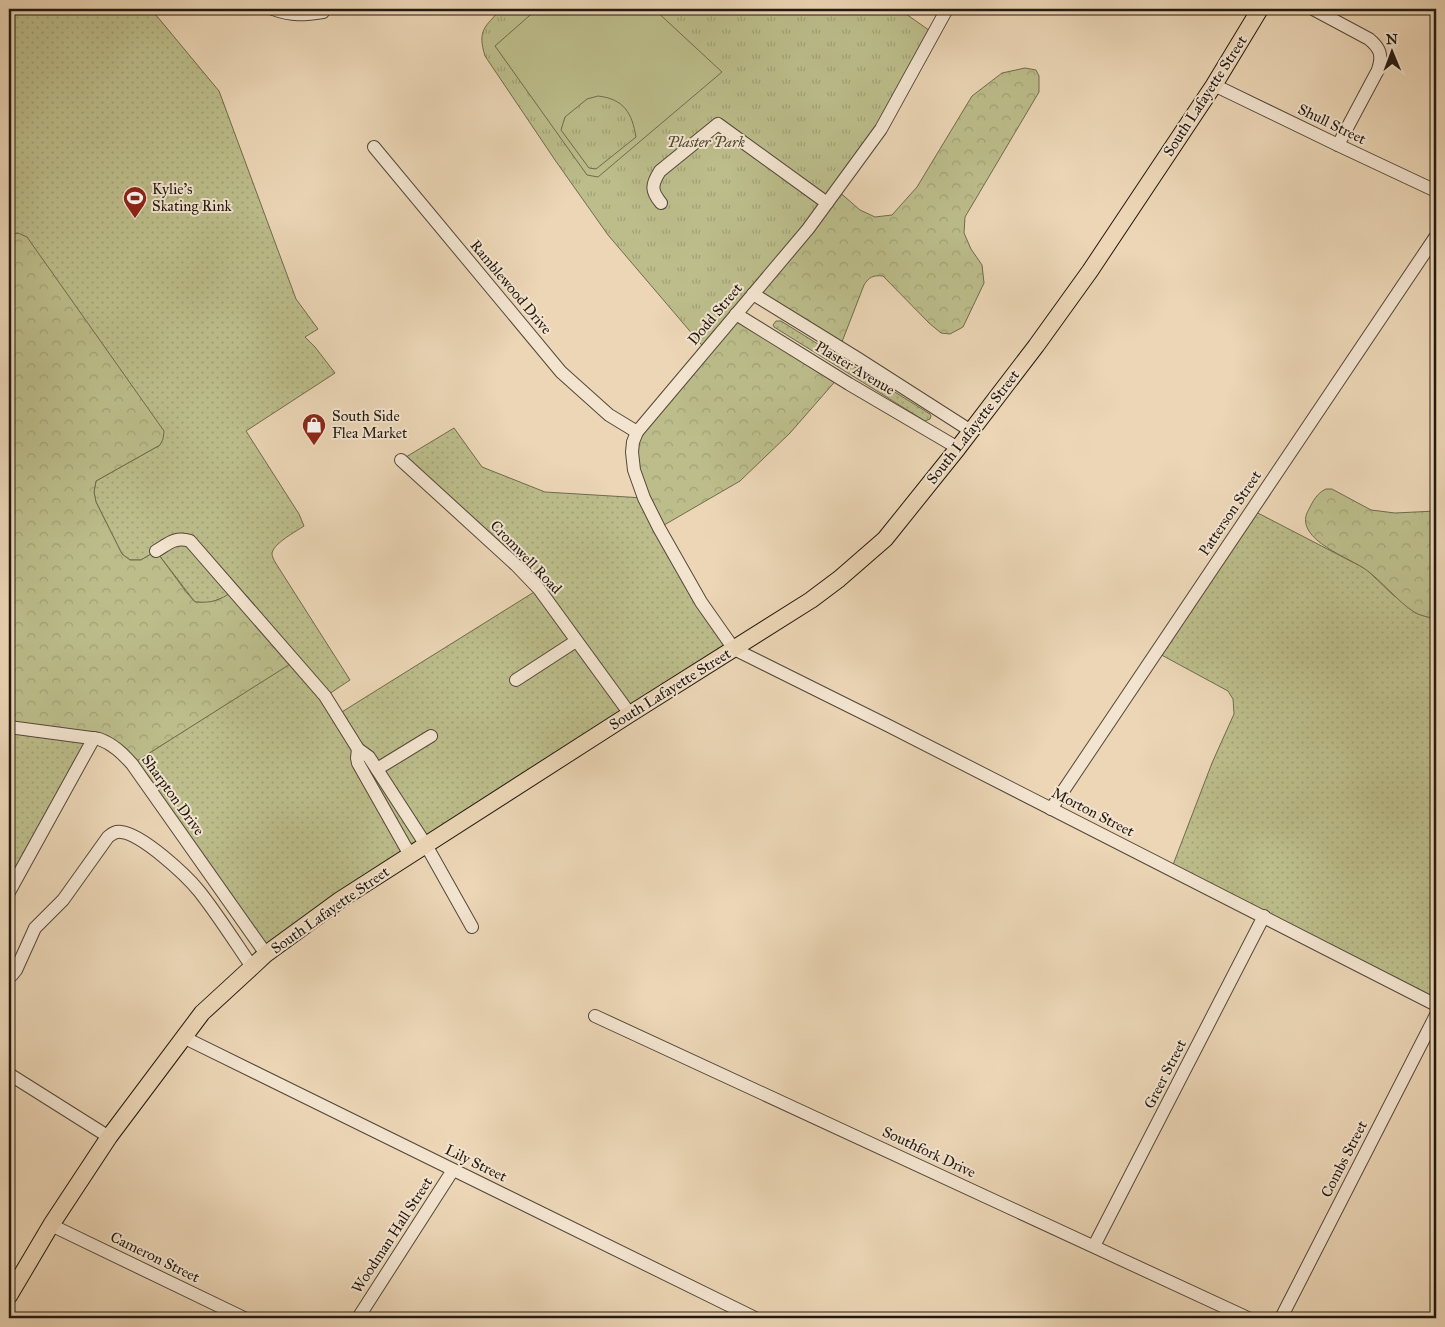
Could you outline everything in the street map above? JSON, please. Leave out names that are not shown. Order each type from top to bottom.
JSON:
[{"type":"main road","name":"South Lafayette Street","points":[[9,1296],[108,1137],[202,1013],[252,966],[340,900],[811,600],[839,579],[885,539],[971,432],[1036,346],[1214,85],[1260,9]]},
{"type":"street","points":[[273,9],[299,15],[323,11]]},
{"type":"street","name":"Dodd Street","points":[[734,649],[701,602],[644,498],[634,470],[633,442],[637,432],[828,203],[881,129],[947,9]]},
{"type":"street","points":[[1313,9],[1369,39],[1376,44],[1380,55],[1378,70],[1338,145]]},
{"type":"street","name":"Shull Street","points":[[1214,85],[1436,191]]},
{"type":"street","points":[[661,203],[655,196],[653,187],[654,180],[660,171],[718,124],[828,203]]},
{"type":"street","name":"Ramblewood Drive","points":[[374,147],[561,372],[609,415],[637,432]]},
{"type":"street","name":"Patterson Street","points":[[1051,809],[1436,236]]},
{"type":"street","name":"Plaster Avenue","points":[[753,294],[866,363],[971,432]]},
{"type":"street","name":"Plaster Avenue","points":[[736,314],[857,389],[958,448]]},
{"type":"street","name":"Cromwell Road","points":[[401,460],[539,589],[630,714]]},
{"type":"street","points":[[156,551],[175,539],[182,538],[190,541],[325,696],[358,749],[367,755],[426,845],[472,927]]},
{"type":"street","points":[[516,680],[576,640]]},
{"type":"street","name":"Morton Street","points":[[734,649],[1264,916],[1436,1005]]},
{"type":"street","name":"Sharpton Drive","points":[[9,726],[90,737],[112,744],[132,764],[266,954]]},
{"type":"street","points":[[377,770],[431,736]]},
{"type":"street","points":[[9,892],[94,738]]},
{"type":"street","points":[[358,749],[358,763],[410,855]]},
{"type":"street","points":[[9,977],[16,970],[35,928],[63,900],[108,837],[115,832],[122,832],[140,840],[184,875],[199,891],[252,966]]},
{"type":"street","name":"Greer Street","points":[[1094,1246],[1264,916]]},
{"type":"street","name":"Combs Street","points":[[1281,1318],[1436,1015]]},
{"type":"street","name":"Southfork Drive","points":[[595,1016],[1248,1318]]},
{"type":"street","name":"Lily Street","points":[[183,1037],[755,1318]]},
{"type":"street","points":[[9,1074],[108,1137]]},
{"type":"street","name":"Woodman Hall Street","points":[[358,1318],[453,1170]]},
{"type":"street","name":"Cameron Street","points":[[52,1225],[244,1318]]},
{"type":"green space","points":[[9,9],[151,9],[219,91],[296,299],[318,329],[305,337],[335,373],[246,431],[299,514],[304,526],[280,542],[273,550],[272,555],[350,680],[326,696],[337,715],[539,589],[401,460],[454,428],[482,467],[545,492],[644,498],[734,649],[266,954],[132,764],[294,661],[222,598],[209,603],[195,602],[156,551],[141,560],[130,560],[122,554],[96,502],[94,492],[96,481],[160,445],[18,233],[9,235]]},
{"type":"green space","name":"Plaster Park","points":[[501,9],[899,9],[933,33],[881,129],[706,350],[608,235],[485,56],[482,34]]},
{"type":"green space","points":[[537,9],[654,9],[722,72],[598,177],[587,175],[495,46]],"holes":[[[598,96],[620,104],[629,114],[636,137],[596,169],[589,168],[561,130],[565,117],[587,99]]]},
{"type":"green space","points":[[1025,68],[1036,70],[1039,76],[1039,92],[965,217],[964,233],[971,249],[982,265],[984,283],[963,327],[950,334],[941,333],[883,276],[877,276],[870,278],[864,285],[840,347],[753,294],[837,190],[860,210],[875,217],[892,215],[917,187],[972,96],[1002,73]]},
{"type":"green space","points":[[18,233],[27,237],[164,431],[160,445],[96,481],[94,492],[96,502],[122,554],[130,560],[141,560],[156,551],[195,602],[215,601],[233,591],[295,661],[132,764],[112,744],[9,727],[9,235]]},
{"type":"green space","points":[[736,314],[839,377],[790,433],[740,481],[659,528],[634,470],[637,432]]},
{"type":"green space","points":[[776,321],[781,321],[930,414],[930,419],[925,421],[774,327],[773,325]]},
{"type":"green space","points":[[1326,489],[1332,489],[1371,510],[1395,513],[1436,511],[1436,619],[1414,612],[1365,569],[1314,538],[1308,529],[1306,519],[1314,500]]},
{"type":"green space","points":[[1252,510],[1366,569],[1392,594],[1416,613],[1436,619],[1436,1005],[1171,870],[1212,763],[1234,714],[1233,699],[1228,691],[1156,652]]},
{"type":"green space","points":[[9,727],[90,737],[9,892]]},
{"type":"place","name":"Kylie’s Skating Rink","points":[[135,219]]},
{"type":"place","name":"South Side Flea Market","points":[[314,446]]}]
